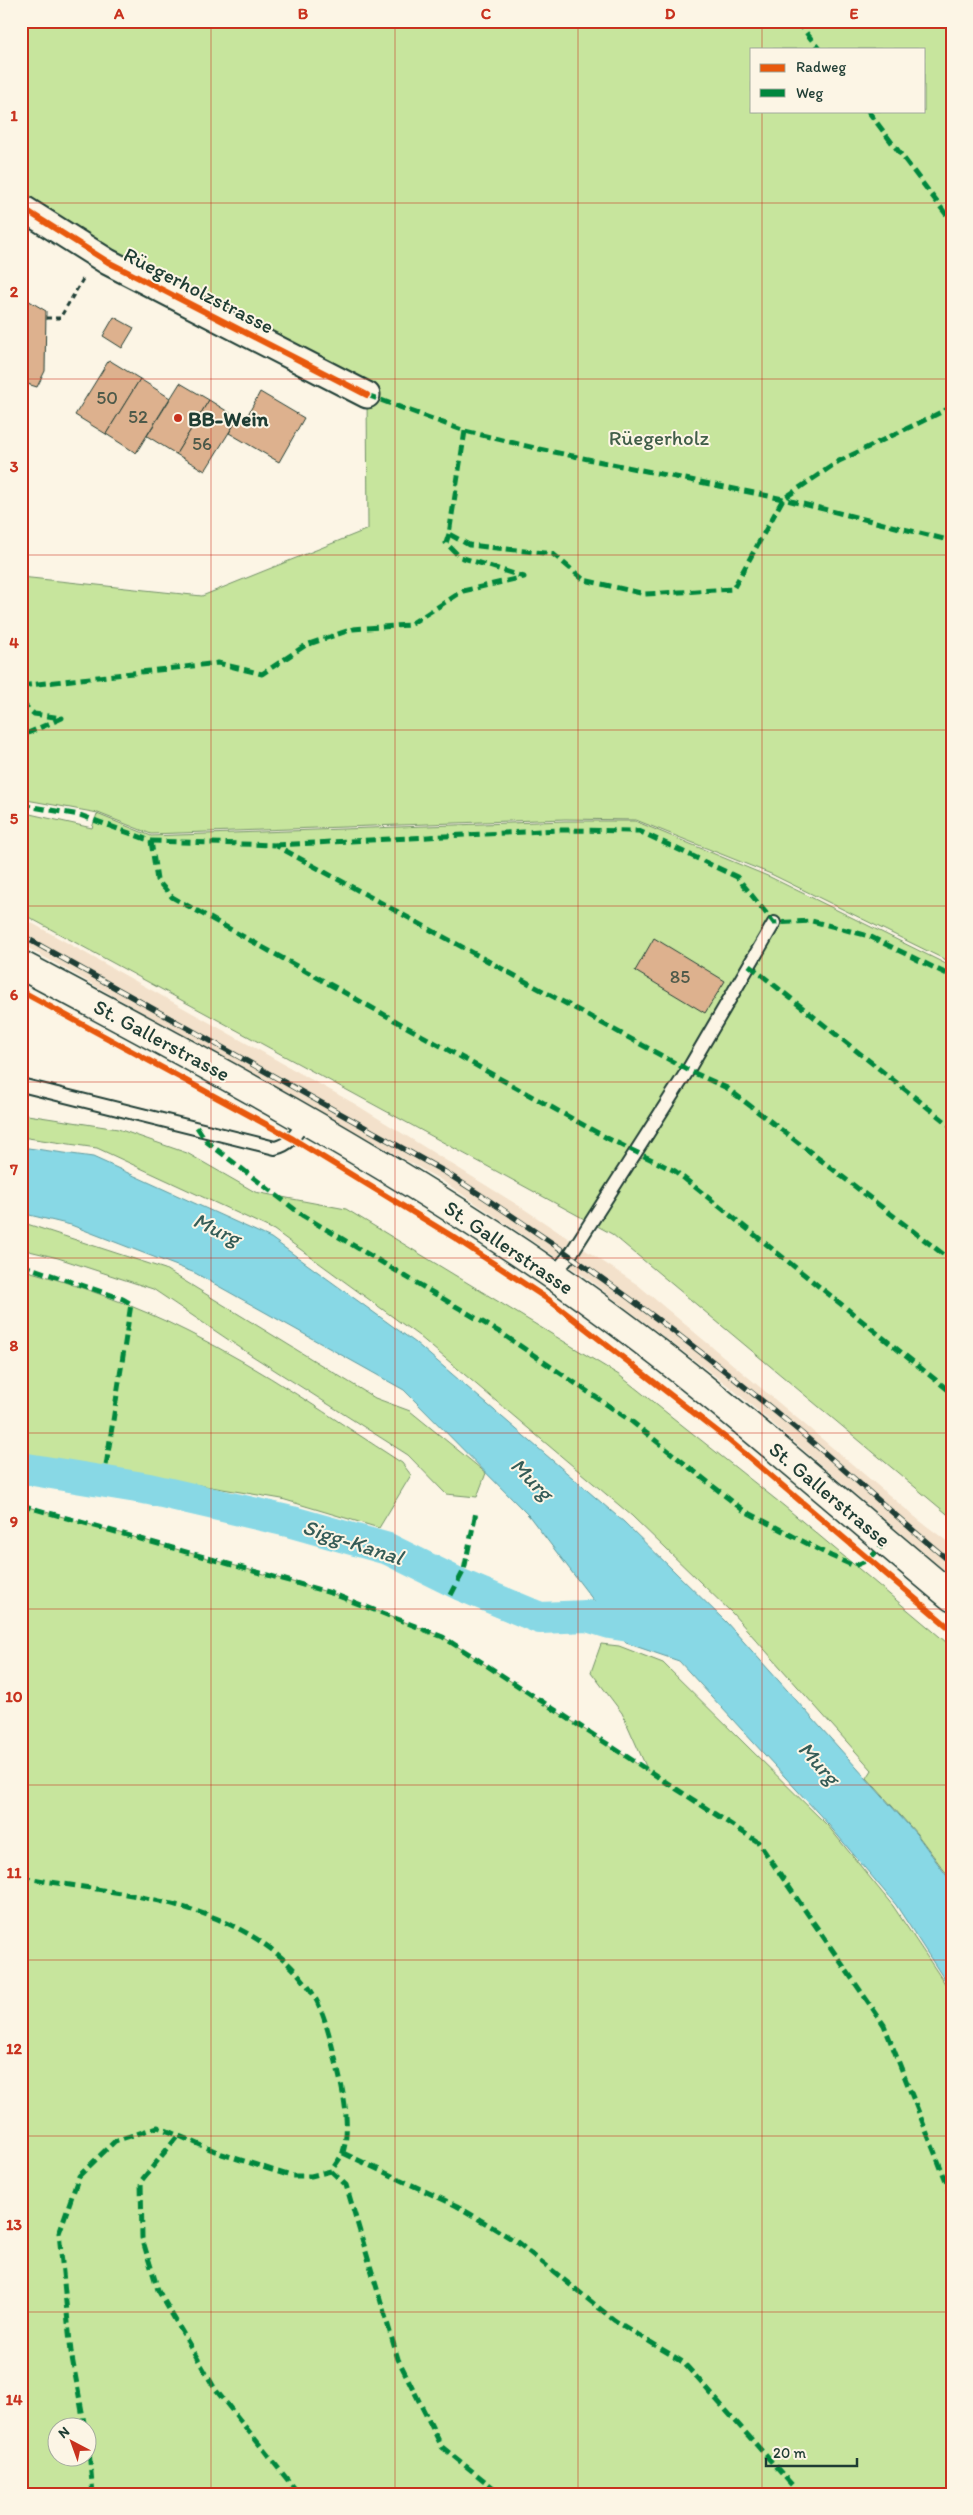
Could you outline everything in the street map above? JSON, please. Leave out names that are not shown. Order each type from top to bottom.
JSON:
[{"type":"main road","name":"St. Gallerstrasse","points":[[21,965],[306,1119],[441,1201],[553,1275],[672,1363],[952,1597]]},
{"type":"street","name":"Rüegerholzstrasse","points":[[21,207],[98,255],[367,395]]},
{"type":"lane","points":[[553,1275],[570,1255],[682,1078],[774,923]]},
{"type":"lane","points":[[21,1085],[275,1148],[285,1145],[293,1139],[306,1119]]},
{"type":"path","points":[[46,318],[60,318],[98,255]]},
{"type":"shaded area","points":[[21,917],[355,1104],[524,1209],[638,1285],[920,1521],[952,1545],[952,1577],[731,1388],[584,1276],[441,1180],[21,944]]},
{"type":"green space","name":"Rüegerholz","points":[[21,21],[952,21],[952,963],[771,874],[636,820],[565,819],[151,834],[98,813],[21,799],[21,577],[202,596],[368,529],[367,395],[21,207]]},
{"type":"green space","points":[[21,812],[92,828],[97,814],[151,836],[565,821],[635,821],[770,877],[952,967],[952,1518],[612,1234],[21,913]]},
{"type":"green space","points":[[21,1114],[118,1129],[187,1153],[255,1192],[346,1209],[619,1375],[784,1506],[952,1647],[952,1881],[917,1834],[867,1778],[872,1770],[732,1613],[632,1516],[419,1336],[274,1230],[97,1148],[21,1137]]},
{"type":"green space","points":[[21,1222],[165,1269],[375,1398],[410,1411],[486,1473],[477,1497],[446,1494],[408,1455],[251,1355],[153,1289],[58,1258],[21,1249]]},
{"type":"green space","points":[[21,1269],[106,1296],[148,1313],[216,1346],[270,1378],[402,1463],[411,1475],[379,1528],[282,1499],[21,1455]]},
{"type":"green space","points":[[21,1505],[331,1593],[443,1637],[648,1771],[622,1713],[591,1672],[601,1644],[619,1646],[663,1663],[828,1826],[893,1906],[952,1994],[952,2494],[21,2494]]},
{"type":"water","name":"Murg","points":[[21,1147],[93,1157],[271,1238],[416,1343],[624,1522],[726,1622],[917,1835],[952,1883],[952,1991],[896,1905],[828,1824],[679,1661],[626,1643],[529,1516],[404,1390],[195,1273],[71,1225],[21,1213]]},
{"type":"building","points":[[21,296],[46,311],[45,371],[37,387],[21,382]]},
{"type":"building","points":[[114,317],[134,328],[122,348],[103,336]]},
{"type":"building","points":[[109,360],[140,379],[106,434],[75,415]]},
{"type":"building","points":[[140,379],[170,398],[136,453],[106,434]]},
{"type":"building","name":"BB-Wein","points":[[180,383],[209,400],[176,454],[147,436]]},
{"type":"building","points":[[260,392],[304,418],[279,462],[229,433],[238,418],[244,422]]},
{"type":"building","points":[[209,400],[238,418],[205,471],[176,454]]},
{"type":"building","points":[[654,938],[725,981],[705,1013],[635,971]]},
{"type":"waterway","name":"Sigg-Kanal","points":[[21,1468],[149,1489],[292,1522],[388,1549],[461,1585],[540,1618],[587,1616],[610,1623],[654,1630]]},
{"type":"railway","points":[[21,935],[445,1172],[489,1200],[618,1290],[742,1384],[952,1563]]},
{"type":"marked path","points":[[797,21],[818,48]]},
{"type":"marked path","points":[[869,112],[952,222]]},
{"type":"marked path","points":[[367,395],[465,431],[539,449],[783,499],[952,541]]},
{"type":"marked path","points":[[465,431],[449,534],[469,545],[553,554],[584,580],[645,594],[733,589],[783,499],[839,461],[952,407]]},
{"type":"marked path","points":[[21,686],[218,663],[262,674],[306,645],[353,629],[409,625],[463,591],[524,577],[460,557],[446,543],[449,534]]},
{"type":"marked path","points":[[21,702],[34,714],[62,718],[21,736]]},
{"type":"marked path","points":[[21,805],[80,815],[151,841],[275,845],[688,1070],[727,1088],[952,1261]]},
{"type":"marked path","points":[[275,845],[561,830],[639,831],[737,877],[774,923],[812,921],[869,936],[952,978]]},
{"type":"marked path","points":[[151,841],[157,880],[172,897],[607,1138],[675,1171],[952,1393]]},
{"type":"marked path","points":[[749,965],[952,1127]]},
{"type":"marked path","points":[[197,1127],[207,1142],[302,1215],[501,1333],[631,1421],[743,1510],[854,1566],[868,1560],[886,1542]]},
{"type":"marked path","points":[[21,1265],[123,1299],[131,1304],[106,1466]]},
{"type":"marked path","points":[[21,1505],[331,1593],[443,1637],[758,1842],[884,2025],[952,2196]]},
{"type":"marked path","points":[[451,1595],[464,1570],[476,1512]]},
{"type":"marked path","points":[[21,1877],[137,1896],[176,1905],[213,1917],[248,1934],[280,1956],[307,1985],[318,2003],[332,2045],[342,2086],[345,2109],[346,2131],[343,2152],[331,2171],[311,2176],[291,2176],[222,2154],[158,2127],[115,2141],[79,2176],[59,2233],[71,2352],[83,2418]]},
{"type":"marked path","points":[[177,2137],[141,2181],[142,2238],[158,2290],[215,2389],[299,2494]]},
{"type":"marked path","points":[[343,2153],[457,2206],[517,2242],[614,2320],[683,2362],[800,2494]]},
{"type":"marked path","points":[[331,2171],[346,2185],[398,2359],[442,2447],[501,2494]]},
{"type":"marked path","points":[[91,2468],[93,2494]]},
{"type":"cycle path","points":[[21,207],[108,262],[367,395]]},
{"type":"cycle path","points":[[21,991],[293,1139],[455,1238],[549,1300],[731,1442],[952,1630]]},
{"type":"place","name":"BB-Wein","points":[[178,418]]}]
